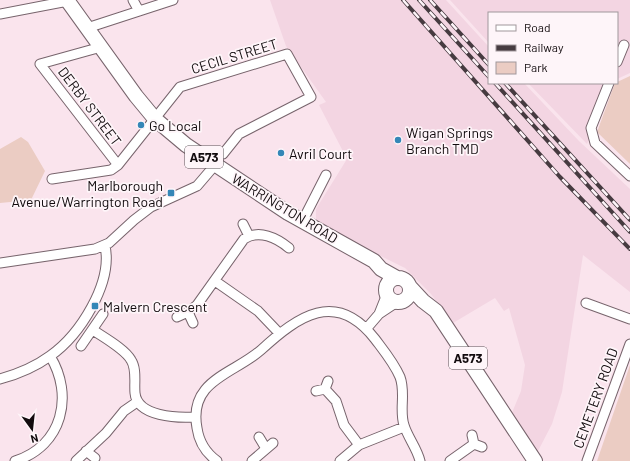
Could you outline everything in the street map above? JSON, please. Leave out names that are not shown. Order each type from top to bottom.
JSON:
[{"type":"main road","name":"WARRINGTON ROAD","points":[[67,0],[136,96],[155,118],[186,145],[225,155],[302,222],[374,261],[397,291],[423,301],[436,312],[535,461]]},
{"type":"street","points":[[0,14],[67,0]]},
{"type":"street","points":[[132,0],[138,10]]},
{"type":"street","points":[[88,28],[171,0]]},
{"type":"street","points":[[618,60],[624,45]]},
{"type":"street","name":"DERBY STREET","points":[[100,46],[40,64],[118,165]]},
{"type":"street","name":"CECIL STREET","points":[[155,118],[180,87],[287,54],[311,97],[239,134],[225,155]]},
{"type":"street","points":[[608,84],[591,128],[592,136],[595,143],[630,176]]},
{"type":"street","points":[[52,179],[105,172],[118,165],[155,118]]},
{"type":"street","points":[[0,263],[95,249],[105,246],[152,207],[197,186],[225,155]]},
{"type":"street","points":[[302,222],[326,175]]},
{"type":"street","points":[[243,224],[249,236]]},
{"type":"street","points":[[177,317],[188,312],[197,305],[244,239],[249,236],[262,235],[282,238],[289,248]]},
{"type":"street","points":[[0,379],[25,370],[50,356],[75,333],[97,297],[105,269],[105,246]]},
{"type":"street","points":[[215,280],[258,311],[279,333]]},
{"type":"street","points":[[367,328],[397,291]]},
{"type":"street","points":[[586,303],[630,319]]},
{"type":"street","points":[[217,461],[207,452],[201,442],[195,418],[202,395],[214,380],[245,362],[279,333],[301,318],[324,311],[336,311],[346,314],[367,328],[389,357],[399,377],[403,393],[402,418],[404,426],[414,444],[420,461]]},
{"type":"street","points":[[188,312],[193,322]]},
{"type":"street","points":[[81,346],[104,314]]},
{"type":"street","points":[[92,330],[126,354],[132,361],[134,367],[135,393],[137,402],[145,408],[160,415],[174,418],[195,418]]},
{"type":"street","name":"CEMETERY ROAD","points":[[587,461],[630,344]]},
{"type":"street","points":[[15,461],[40,448],[51,434],[59,419],[63,388],[60,375],[50,356]]},
{"type":"street","points":[[323,387],[336,401],[344,425],[359,445]]},
{"type":"street","points":[[76,461],[106,433],[124,411],[137,402]]},
{"type":"street","points":[[340,461],[359,445],[404,426]]},
{"type":"street","points":[[252,461],[269,445],[259,437]]},
{"type":"street","points":[[450,461],[476,442]]},
{"type":"street","points":[[86,451],[95,458]]},
{"type":"shaded area","name":"Wigan Springs Branch TMD","points":[[270,0],[446,0],[488,46],[488,84],[525,84],[579,141],[630,189],[630,292],[583,255],[562,392],[552,424],[537,453],[511,415],[521,391],[525,365],[509,308],[504,311],[495,298],[453,323],[431,294],[405,268],[316,224],[316,209],[347,159],[319,105],[326,102],[286,46]]},
{"type":"shaded area","points":[[450,0],[630,0],[630,73],[618,79],[618,12],[488,12],[488,42]]},
{"type":"shaded area","points":[[529,84],[612,84],[587,144]]},
{"type":"green space","points":[[630,76],[630,164],[597,132],[615,84],[618,84],[618,82]]},
{"type":"green space","points":[[21,137],[28,142],[45,171],[31,200],[0,203],[0,149]]},
{"type":"green space","points":[[630,365],[630,461],[597,461]]},
{"type":"railway","points":[[403,0],[560,177],[630,249]]},
{"type":"railway","points":[[419,0],[488,76]]},
{"type":"railway","points":[[430,0],[488,64]]},
{"type":"railway","points":[[496,84],[630,232]]},
{"type":"railway","points":[[506,84],[630,220]]},
{"type":"place","name":"Go Local","points":[[141,125]]},
{"type":"place","name":"Wigan Springs Branch TMD","points":[[398,140]]},
{"type":"place","name":"Avril Court","points":[[281,153]]},
{"type":"place","name":"Marlborough Avenue/Warrington Road","points":[[171,193]]},
{"type":"place","name":"Malvern Crescent","points":[[95,306]]}]
